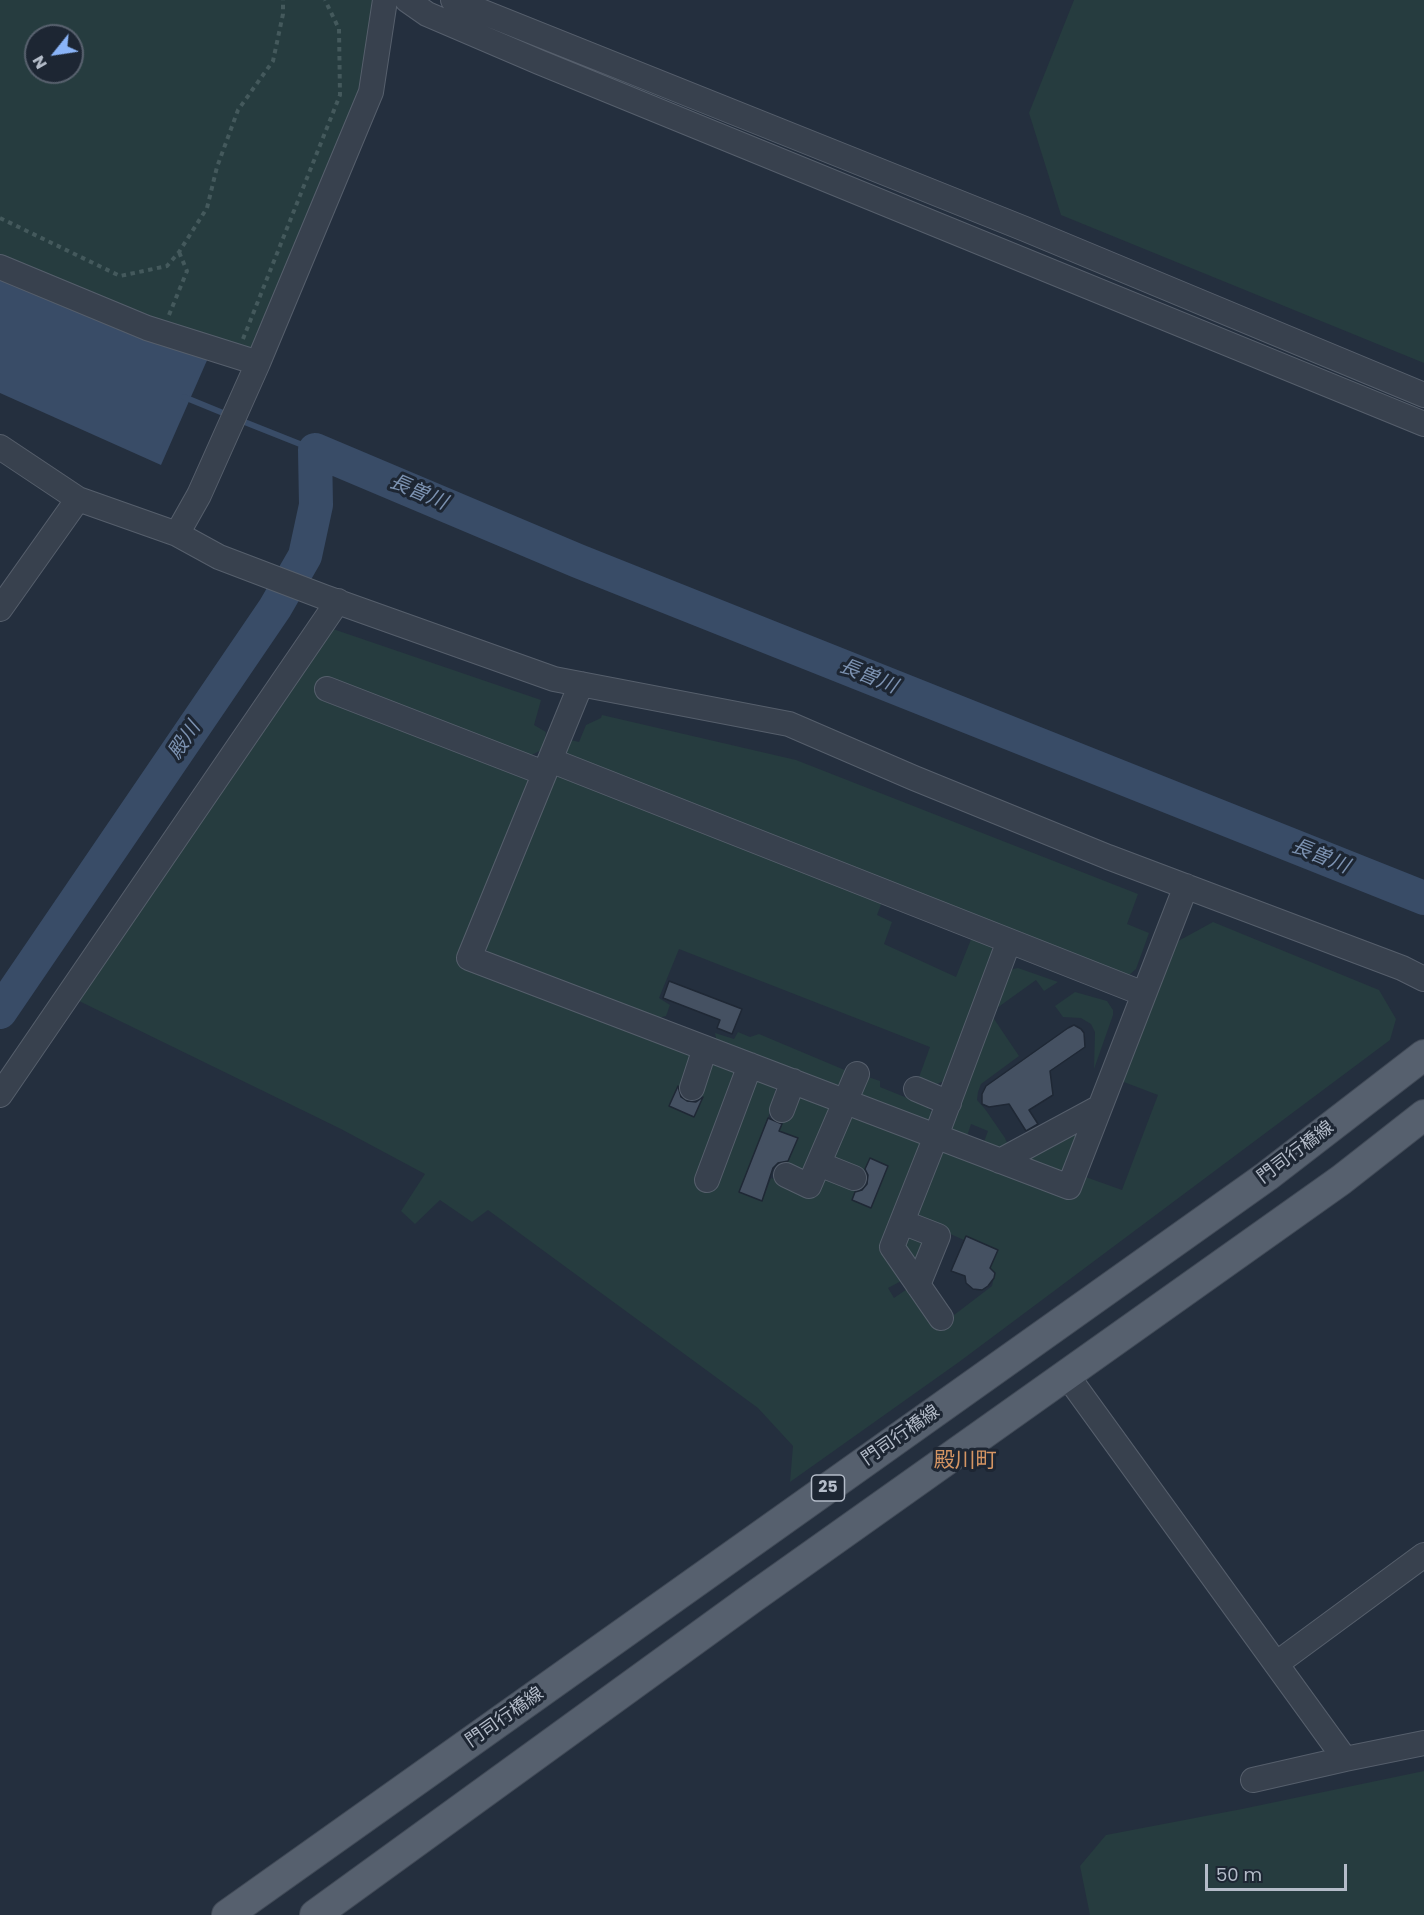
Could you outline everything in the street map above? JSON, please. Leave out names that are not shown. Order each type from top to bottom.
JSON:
[{"type":"main road","name":"門司行橋線","points":[[227,1915],[1257,1183],[1424,1055]]},
{"type":"main road","name":"25","points":[[315,1915],[752,1598],[1341,1180],[1424,1115]]},
{"type":"street","points":[[177,534],[199,495],[247,360],[371,92],[385,0]]},
{"type":"street","points":[[407,0],[427,14],[539,62],[1424,424]]},
{"type":"street","points":[[453,0],[1025,229],[1424,395]]},
{"type":"street","points":[[0,267],[147,328],[247,360]]},
{"type":"street","points":[[0,447],[78,498],[177,534],[219,557],[331,599],[554,679],[789,724],[1087,849],[1424,978]]},
{"type":"street","points":[[0,609],[78,498]]},
{"type":"street","points":[[0,1095],[331,599]]},
{"type":"street","points":[[581,684],[469,958],[1069,1187],[1185,886]]},
{"type":"street","points":[[327,689],[547,767],[1144,994]]},
{"type":"street","points":[[941,1318],[892,1247],[949,1103],[1009,941]]},
{"type":"street","points":[[692,1088],[705,1048]]},
{"type":"street","points":[[707,1180],[750,1065]]},
{"type":"street","points":[[786,1175],[809,1186],[857,1074]]},
{"type":"street","points":[[782,1110],[793,1081]]},
{"type":"street","points":[[916,1089],[949,1103]]},
{"type":"street","points":[[1000,1161],[1101,1107]]},
{"type":"street","points":[[819,1164],[854,1178]]},
{"type":"street","points":[[902,1222],[947,1239],[918,1285]]},
{"type":"street","points":[[1066,1374],[1345,1759]]},
{"type":"street","points":[[1276,1664],[1424,1556]]},
{"type":"street","points":[[1253,1780],[1424,1743]]},
{"type":"path","points":[[0,218],[120,276],[167,266],[179,252],[207,208],[217,167],[238,110],[273,61],[283,14],[283,0]]},
{"type":"path","points":[[247,360],[340,95],[339,29],[326,0]]},
{"type":"path","points":[[162,333],[187,271],[179,252]]},
{"type":"green space","points":[[0,0],[385,0],[371,92],[258,363],[0,267]]},
{"type":"green space","points":[[1074,0],[1424,0],[1424,363],[1061,215],[1029,113]]},
{"type":"green space","points":[[333,629],[541,700],[534,725],[546,732],[543,749],[528,757],[330,677],[320,684],[319,699],[528,780],[458,962],[689,1047],[694,1058],[684,1089],[678,1086],[670,1105],[693,1117],[702,1097],[697,1094],[707,1064],[720,1061],[729,1064],[750,1087],[758,1080],[774,1086],[776,1094],[739,1192],[762,1201],[771,1178],[814,1195],[828,1178],[858,1185],[852,1200],[871,1207],[888,1166],[870,1158],[863,1174],[836,1158],[835,1152],[851,1116],[919,1140],[921,1152],[884,1248],[903,1280],[888,1288],[894,1298],[910,1287],[937,1328],[992,1286],[995,1273],[990,1268],[998,1250],[966,1236],[964,1240],[907,1215],[938,1151],[948,1150],[1067,1194],[1080,1175],[1122,1190],[1158,1095],[1116,1079],[1171,945],[1213,922],[1379,990],[1396,1019],[1390,1040],[959,1362],[790,1482],[793,1446],[758,1408],[488,1210],[472,1222],[440,1200],[415,1224],[401,1211],[425,1174],[341,1129],[77,1000]]},
{"type":"green space","points":[[602,715],[796,760],[1138,894],[1127,924],[1149,933],[1136,969],[1129,975],[1119,976],[562,756],[563,738],[579,742],[586,725],[601,718]]},
{"type":"green space","points":[[558,774],[882,902],[877,915],[892,922],[884,944],[956,977],[972,937],[990,945],[993,951],[948,1079],[933,1086],[918,1080],[930,1047],[679,949],[659,998],[670,1005],[666,1016],[658,1018],[494,957],[485,946],[546,781]]},
{"type":"green space","points":[[1018,968],[1058,982],[1044,991],[1036,980],[990,1013],[1019,1056],[981,1084],[978,1092],[977,1100],[1007,1143],[994,1151],[982,1147],[988,1131],[971,1124],[966,1139],[955,1135],[948,1124],[948,1118],[1004,976],[1009,970]]},
{"type":"green space","points":[[1075,992],[1107,1001],[1113,1010],[1094,1069],[1095,1032],[1091,1024],[1081,1018],[1063,1017],[1055,1006]]},
{"type":"green space","points":[[738,1032],[750,1037],[759,1034],[847,1071],[844,1081],[832,1088],[717,1043],[715,1033],[734,1039]]},
{"type":"green space","points":[[865,1076],[880,1081],[880,1087],[927,1106],[933,1114],[930,1120],[927,1122],[863,1096],[861,1086]]},
{"type":"green space","points":[[805,1092],[830,1106],[805,1171],[787,1164],[797,1138],[779,1131],[795,1096]]},
{"type":"green space","points":[[1072,1132],[1078,1135],[1069,1169],[1060,1175],[1029,1159]]},
{"type":"green space","points":[[905,1228],[925,1239],[920,1267],[903,1252]]},
{"type":"green space","points":[[1424,1771],[1424,1915],[1090,1915],[1080,1866],[1106,1835]]},
{"type":"water","points":[[0,267],[212,349],[161,465],[0,393]]},
{"type":"building","points":[[669,981],[742,1009],[732,1034],[717,1028],[720,1020],[663,998]]},
{"type":"building","points":[[1074,1025],[1084,1033],[1085,1047],[1050,1071],[1053,1095],[1029,1110],[1038,1124],[1026,1131],[1009,1104],[989,1107],[982,1104],[982,1094],[986,1086]]},
{"type":"building","points":[[678,1086],[681,1097],[687,1101],[696,1102],[703,1097],[694,1117],[669,1106]]},
{"type":"building","points":[[768,1118],[782,1124],[779,1131],[798,1138],[788,1161],[778,1163],[773,1168],[762,1201],[739,1192]]},
{"type":"building","points":[[870,1158],[888,1166],[871,1208],[852,1200],[855,1192],[862,1190],[867,1184],[868,1175],[865,1169]]},
{"type":"building","points":[[966,1236],[998,1250],[990,1268],[995,1273],[994,1278],[982,1290],[973,1289],[966,1283],[965,1276],[951,1271]]},
{"type":"waterway","points":[[184,397],[228,415]]},
{"type":"waterway","points":[[237,419],[315,450]]},
{"type":"waterway","name":"長曽川","points":[[0,1012],[275,608],[305,556],[316,505],[315,450],[578,561],[1424,898]]},
{"type":"district","name":"殿川町","points":[[965,1462]]},
{"type":"water label","name":"殿川","points":[[185,741]]}]
